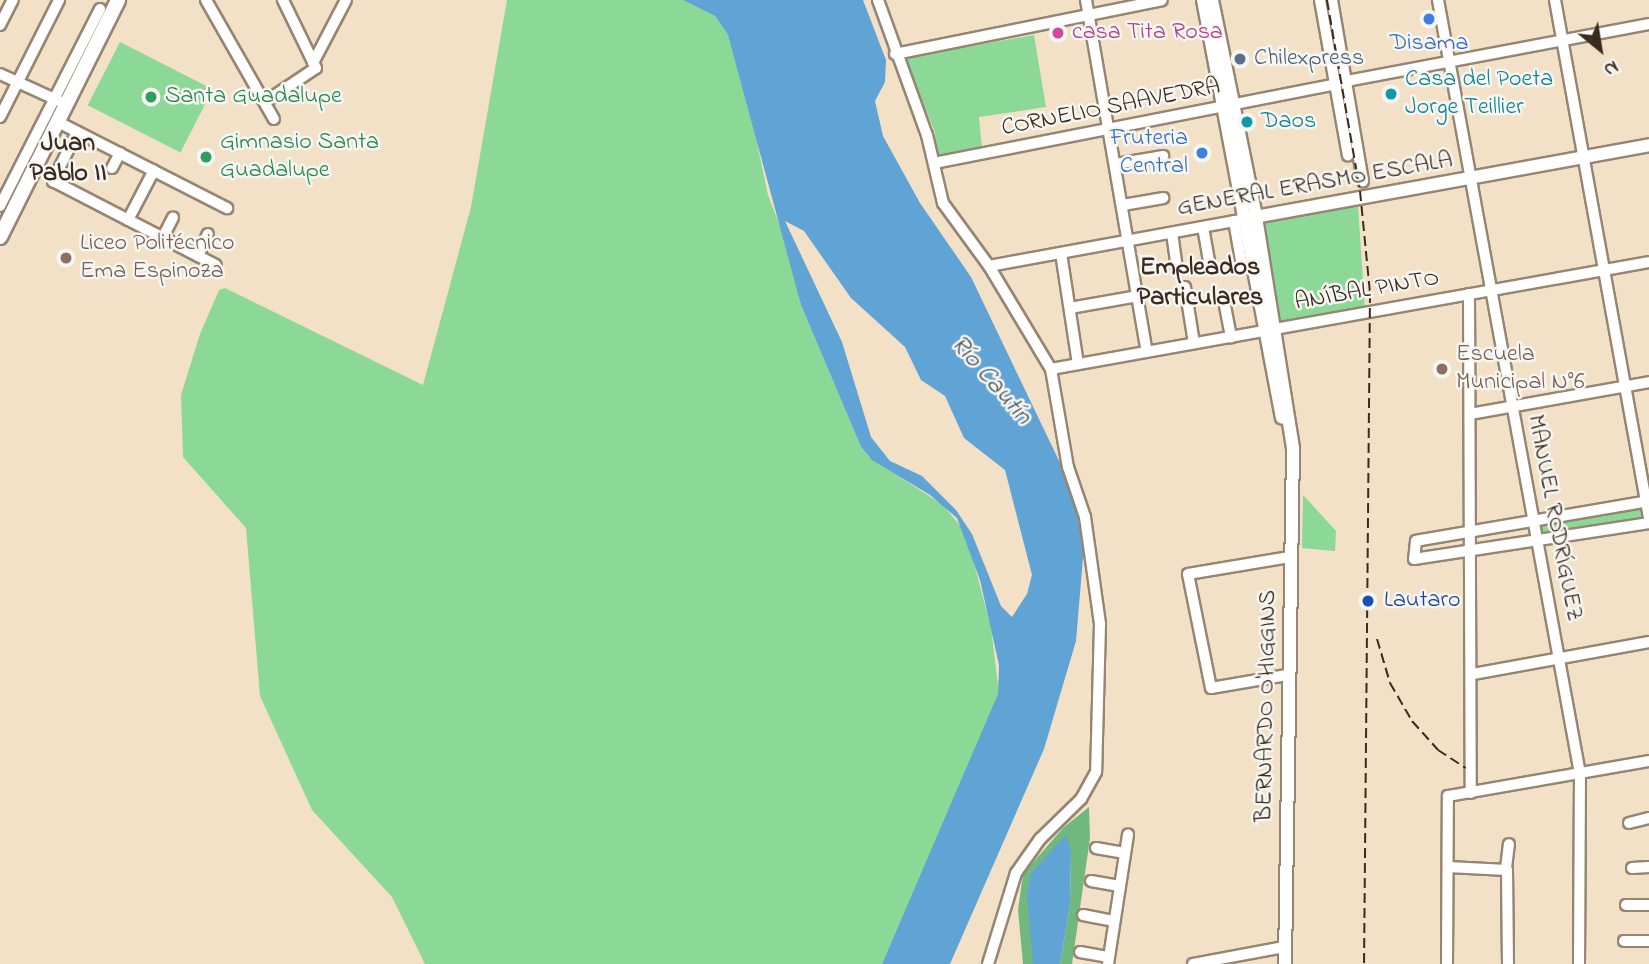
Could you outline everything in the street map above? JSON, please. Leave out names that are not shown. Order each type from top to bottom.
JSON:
[{"type":"highway","points":[[1,234],[58,122],[60,102],[118,0]]},
{"type":"main road","name":"BERNARDO O'HIGGINS","points":[[1203,0],[1228,107]]},
{"type":"main road","name":"BERNARDO O'HIGGINS","points":[[1212,0],[1245,219],[1271,330],[1293,448],[1287,675],[1285,964]]},
{"type":"main road","name":"GENERAL ERASMO ESCALA","points":[[1245,219],[1649,145]]},
{"type":"street","points":[[0,26],[13,0]]},
{"type":"street","points":[[0,117],[59,0]]},
{"type":"street","points":[[284,0],[315,65]]},
{"type":"street","points":[[265,102],[315,65],[346,0]]},
{"type":"street","points":[[878,0],[934,163],[943,203],[989,266],[1051,369],[1068,467],[1085,517],[1100,624],[1099,759],[1086,793],[1040,839],[1016,873],[988,964]]},
{"type":"street","points":[[1086,0],[1147,352]]},
{"type":"street","points":[[895,54],[1162,0]]},
{"type":"street","points":[[1321,0],[1348,155]]},
{"type":"street","points":[[1332,0],[1363,181]]},
{"type":"street","name":"MANUEL RODRÍGUEZ","points":[[1438,0],[1489,290],[1580,774],[1579,964]]},
{"type":"street","points":[[1555,0],[1647,501],[1649,520],[1418,562],[1414,544],[1647,501]]},
{"type":"street","points":[[210,2],[274,119]]},
{"type":"street","points":[[0,206],[60,102],[100,9]]},
{"type":"street","points":[[1347,81],[1649,24]]},
{"type":"street","points":[[0,74],[60,102]]},
{"type":"street","name":"CORNELIO SAAVEDRA","points":[[934,163],[1336,84]]},
{"type":"street","points":[[58,122],[227,208]]},
{"type":"street","points":[[77,132],[53,181],[216,265]]},
{"type":"street","points":[[112,168],[120,153]]},
{"type":"street","points":[[1116,164],[1163,156]]},
{"type":"street","points":[[128,220],[153,170]]},
{"type":"street","points":[[1123,205],[1163,198]]},
{"type":"street","points":[[163,237],[173,217]]},
{"type":"street","points":[[1242,266],[1245,219]]},
{"type":"street","name":"GENERAL ERASMO ESCALA","points":[[989,266],[1245,219]]},
{"type":"street","points":[[1203,227],[1209,261]]},
{"type":"street","points":[[1172,233],[1177,269]]},
{"type":"street","points":[[198,256],[208,234]]},
{"type":"street","points":[[1061,253],[1078,364]]},
{"type":"street","name":"ANÍBAL PINTO","points":[[1051,369],[1649,262]]},
{"type":"street","points":[[1185,288],[1194,343]]},
{"type":"street","points":[[1469,294],[1473,674],[1471,793]]},
{"type":"street","points":[[1070,308],[1138,296]]},
{"type":"street","points":[[1225,306],[1231,337]]},
{"type":"street","points":[[1470,414],[1649,382]]},
{"type":"street","points":[[1287,675],[1211,688],[1188,574],[1290,557]]},
{"type":"street","points":[[1473,674],[1649,642]]},
{"type":"street","points":[[1447,964],[1448,796],[1649,761]]},
{"type":"street","points":[[1629,822],[1649,818]]},
{"type":"street","points":[[1080,952],[1108,960],[1128,835]]},
{"type":"street","points":[[1508,964],[1506,869],[1509,844]]},
{"type":"street","points":[[1096,848],[1125,853]]},
{"type":"street","points":[[1448,867],[1506,869]]},
{"type":"street","points":[[1632,867],[1649,867]]},
{"type":"street","points":[[1091,881],[1120,886]]},
{"type":"street","points":[[1626,905],[1649,905]]},
{"type":"street","points":[[1083,915],[1114,921]]},
{"type":"street","points":[[1624,941],[1649,941]]},
{"type":"street","points":[[1193,964],[1284,947]]},
{"type":"green space","points":[[507,0],[683,0],[715,16],[728,35],[747,95],[768,195],[788,247],[801,305],[861,447],[869,457],[943,505],[966,533],[991,628],[999,694],[882,964],[425,964],[392,897],[312,810],[260,696],[246,528],[183,457],[181,395],[200,334],[219,290],[225,288],[423,385],[471,207]]},
{"type":"green space","points":[[1034,35],[1046,107],[979,117],[982,149],[936,160],[935,132],[904,58]]},
{"type":"green space","name":"Santa Guadalupe","points":[[120,42],[213,89],[180,152],[88,105]]},
{"type":"green space","points":[[1358,206],[1365,310],[1283,323],[1277,315],[1263,223]]},
{"type":"green space","points":[[1303,495],[1336,531],[1335,551],[1302,548]]},
{"type":"green space","points":[[1649,502],[1649,518],[1540,540],[1538,522]]},
{"type":"green space","points":[[1089,807],[1090,838],[1072,964],[1060,964],[1070,905],[1071,850],[1033,955],[1033,964],[1023,964],[1018,910],[1023,874],[1063,828]]},
{"type":"water","name":"Río Cautín","points":[[683,0],[863,0],[886,60],[885,82],[875,101],[883,136],[920,203],[971,277],[1073,490],[1085,534],[1076,641],[1044,749],[950,964],[882,964],[998,694],[999,665],[980,580],[957,518],[930,495],[872,460],[861,447],[801,305],[728,35],[715,16]],"holes":[[[785,221],[804,231],[851,298],[905,347],[921,380],[945,396],[964,438],[1005,470],[1032,575],[1027,594],[1012,617],[1001,606],[972,534],[956,510],[922,476],[890,461],[871,437],[842,342]]]},
{"type":"water","points":[[1066,835],[1071,850],[1070,905],[1060,964],[1033,964],[1027,895],[1031,873]]},
{"type":"railway","points":[[1327,0],[1360,191],[1370,293],[1364,964]]},
{"type":"railway","points":[[1377,639],[1390,683],[1412,721],[1438,750],[1466,768]]},
{"type":"place","name":"Disama","points":[[1429,19]]},
{"type":"place","name":"casa Tita Rosa","points":[[1058,33]]},
{"type":"place","name":"Chilexpress","points":[[1240,59]]},
{"type":"place","name":"Casa del Poeta Jorge Teillier","points":[[1391,94]]},
{"type":"place","name":"Santa Guadalupe","points":[[151,97]]},
{"type":"place","name":"Daos","points":[[1247,122]]},
{"type":"place","name":"Fruteria Central","points":[[1202,153]]},
{"type":"place","name":"Gimnasio Santa Guadalupe","points":[[206,157]]},
{"type":"place","name":"Liceo Politécnico Ema Espinoza","points":[[66,258]]},
{"type":"place","name":"Escuela Municipal N°6","points":[[1442,369]]},
{"type":"place","name":"Lautaro","points":[[1368,601]]},
{"type":"district","name":"Juan Pablo II","points":[[68,160]]},
{"type":"district","name":"Empleados Particulares","points":[[1200,284]]}]
